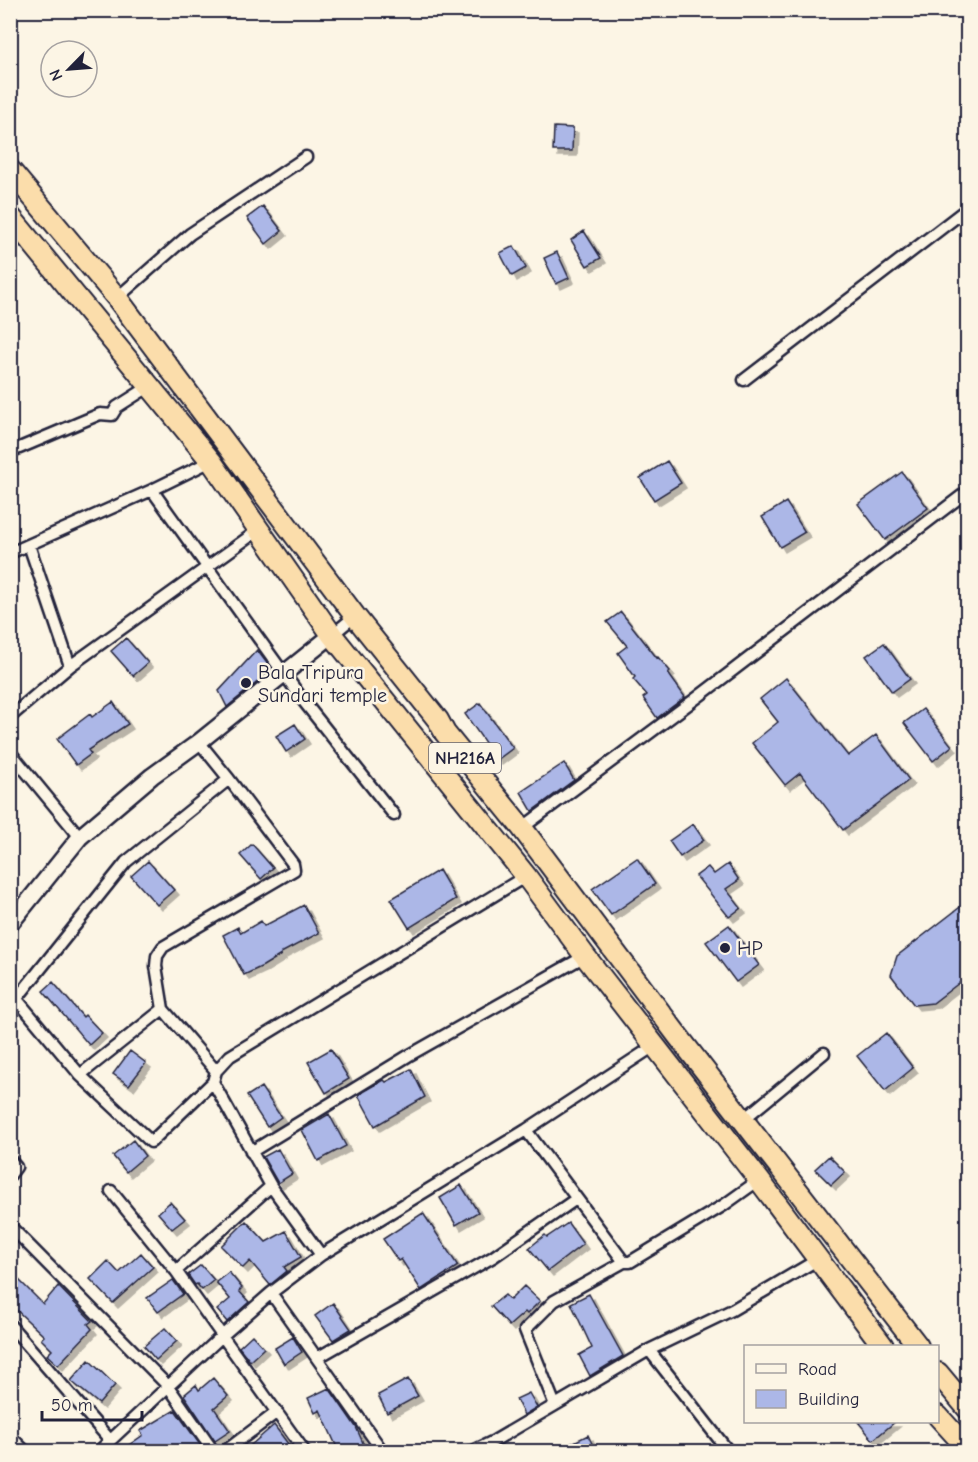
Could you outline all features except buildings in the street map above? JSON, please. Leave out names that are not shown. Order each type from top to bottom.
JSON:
[{"type":"highway","name":"NH216A","points":[[10,171],[117,298],[355,616],[522,828],[678,1036],[916,1345]]},
{"type":"highway","name":"NH216A","points":[[10,216],[211,460],[332,636],[526,876],[585,956],[759,1180],[881,1345]]},
{"type":"highway","points":[[939,1374],[968,1409]]},
{"type":"highway","points":[[939,1417],[962,1448]]},
{"type":"main road","points":[[10,924],[80,837],[152,776],[199,742],[332,636]]},
{"type":"street","points":[[117,298],[190,234],[306,157]]},
{"type":"street","points":[[744,380],[968,207]]},
{"type":"street","points":[[10,452],[100,414],[112,415],[117,407],[150,386]]},
{"type":"street","points":[[10,553],[152,490],[211,460]]},
{"type":"street","points":[[152,490],[284,673],[394,815]]},
{"type":"street","points":[[522,828],[968,491]]},
{"type":"street","points":[[10,717],[69,666],[260,529]]},
{"type":"street","points":[[29,545],[69,666]]},
{"type":"street","points":[[332,636],[355,616]]},
{"type":"street","points":[[199,742],[293,864],[294,870],[163,947],[157,956],[156,966],[163,1009],[216,1071]]},
{"type":"street","points":[[10,752],[80,837]]},
{"type":"street","points":[[229,778],[126,862],[13,999],[80,1075],[151,1142],[213,1082],[216,1071],[230,1056],[526,876]]},
{"type":"street","points":[[251,1152],[408,1056],[585,956]]},
{"type":"street","points":[[80,1075],[163,1009]]},
{"type":"street","points":[[98,1452],[223,1335],[271,1293],[321,1255],[526,1130],[654,1046]]},
{"type":"street","points":[[744,1119],[824,1053]]},
{"type":"street","points":[[213,1082],[271,1186],[321,1255]]},
{"type":"street","points":[[526,1130],[624,1262]]},
{"type":"street","points":[[10,1160],[16,1167],[10,1175]]},
{"type":"street","points":[[555,1406],[525,1330],[554,1301],[624,1262],[630,1262],[724,1205],[759,1180]]},
{"type":"street","points":[[176,1271],[271,1186]]},
{"type":"street","points":[[111,1191],[176,1271],[305,1452]]},
{"type":"street","points":[[317,1358],[493,1257],[576,1199]]},
{"type":"street","points":[[10,1226],[168,1386],[214,1452]]},
{"type":"street","points":[[471,1452],[494,1441],[649,1350],[732,1310],[817,1260]]},
{"type":"street","points":[[271,1293],[383,1452]]},
{"type":"street","points":[[10,1325],[110,1440]]},
{"type":"street","points":[[649,1350],[729,1452]]},
{"type":"street","points":[[224,1452],[277,1412]]},
{"type":"street","points":[[10,1436],[26,1452]]},
{"type":"place","name":"Bala Tripura Sundari temple","points":[[246,683]]},
{"type":"place","name":"HP","points":[[725,948]]}]
